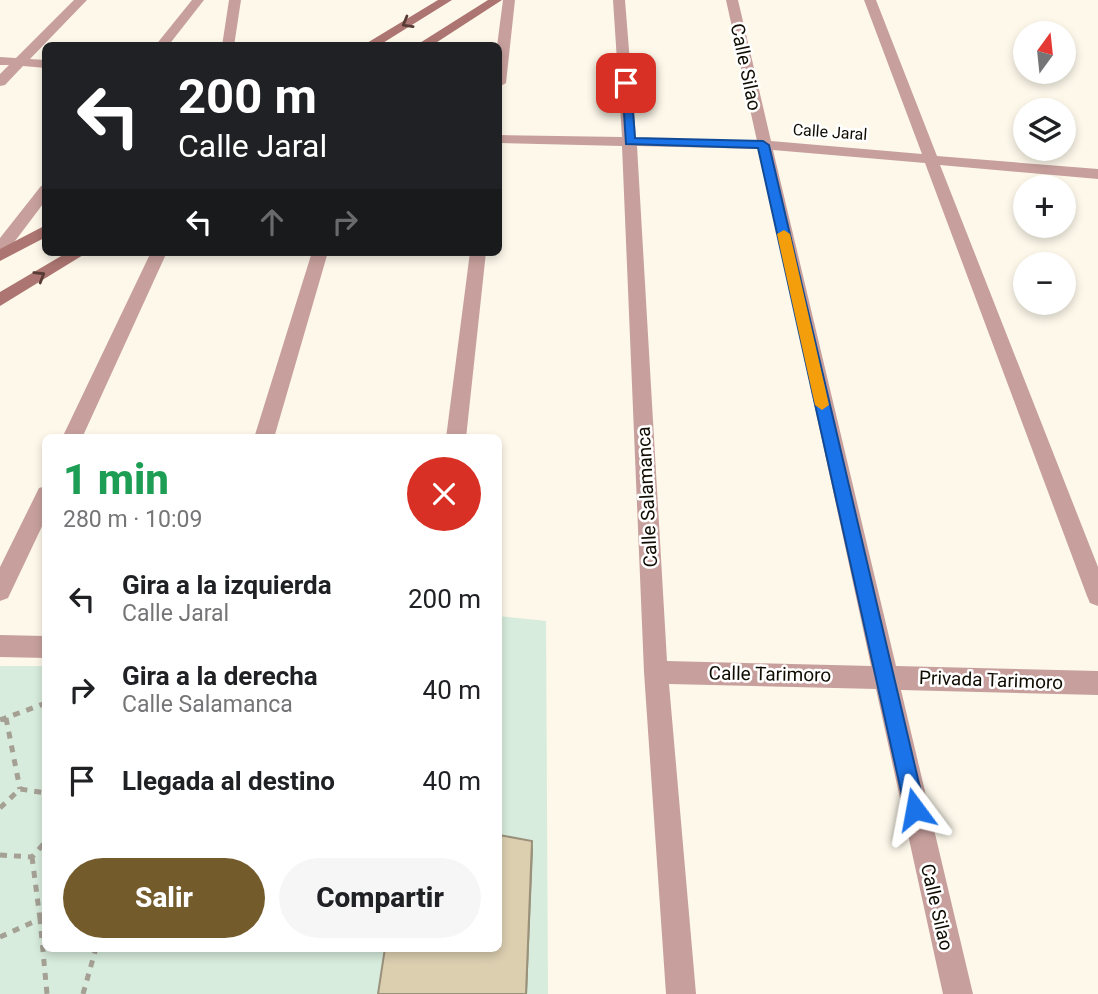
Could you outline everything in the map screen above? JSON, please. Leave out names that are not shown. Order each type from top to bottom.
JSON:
[{"type":"main road","points":[[375,42],[446,0]]},
{"type":"main road","points":[[428,42],[496,0]]},
{"type":"main road","points":[[0,256],[42,232]]},
{"type":"main road","points":[[0,300],[73,256]]},
{"type":"street","points":[[0,82],[81,0]]},
{"type":"street","points":[[164,42],[198,0]]},
{"type":"street","points":[[229,42],[235,0]]},
{"type":"street","points":[[502,58],[509,0]]},
{"type":"street","name":"Calle Salamanca","points":[[619,0],[630,141],[656,672],[681,994]]},
{"type":"street","name":"Calle Silao","points":[[732,0],[958,994]]},
{"type":"street","points":[[870,0],[1098,596]]},
{"type":"street","points":[[0,61],[42,64]]},
{"type":"street","name":"Calle Jaral","points":[[502,139],[763,145],[1098,174]]},
{"type":"street","points":[[0,249],[42,194]]},
{"type":"street","points":[[74,434],[157,256]]},
{"type":"street","points":[[265,434],[319,256]]},
{"type":"street","points":[[456,434],[478,256]]},
{"type":"street","points":[[0,591],[42,502]]},
{"type":"street","points":[[0,646],[42,647]]},
{"type":"street","name":"Calle Tarimoro","points":[[656,672],[884,677]]},
{"type":"street","name":"Privada Tarimoro","points":[[884,677],[1098,683]]},
{"type":"path","points":[[20,789],[3,719],[42,704]]},
{"type":"path","points":[[20,789],[42,792]]},
{"type":"path","points":[[0,808],[20,789]]},
{"type":"path","points":[[42,846],[32,857],[42,940]]},
{"type":"path","points":[[0,855],[32,857]]},
{"type":"path","points":[[0,937],[40,919]]},
{"type":"path","points":[[43,952],[47,994]]},
{"type":"path","points":[[83,994],[95,952]]},
{"type":"green space","points":[[502,616],[546,621],[548,994],[0,994],[0,666],[42,666],[42,952],[502,952]]},
{"type":"building","points":[[502,836],[532,841],[526,994],[378,994],[384,952],[502,952]]},
{"type":"slow traffic","points":[[784,234],[822,405]]},
{"type":"route","points":[[626,83],[630,141],[763,145],[915,809]]}]
